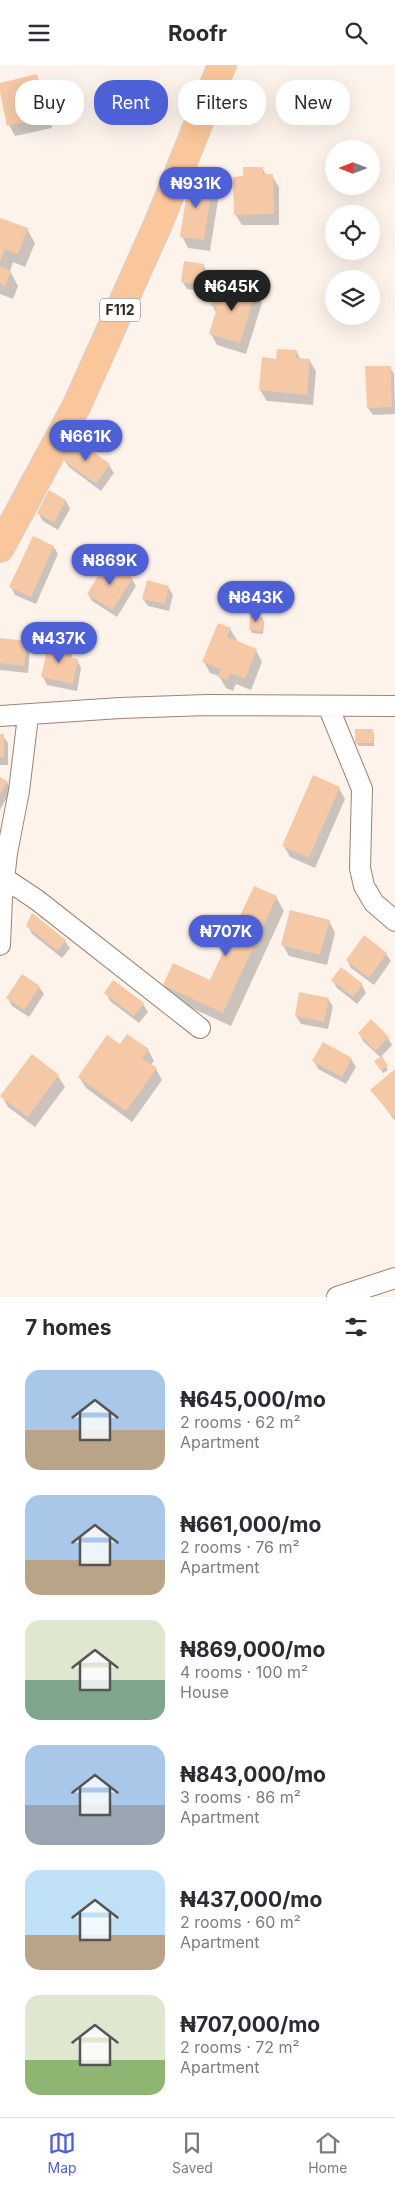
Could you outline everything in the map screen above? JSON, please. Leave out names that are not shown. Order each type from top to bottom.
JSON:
[{"type":"main road","name":"F112","points":[[0,547],[77,405],[159,222],[222,65]]},
{"type":"street","points":[[0,717],[120,708],[207,705],[395,706]]},
{"type":"street","points":[[328,706],[362,789],[360,868],[364,887],[374,903],[395,921]]},
{"type":"street","points":[[0,945],[4,878],[28,716]]},
{"type":"street","points":[[4,878],[37,900],[200,1028]]},
{"type":"street","points":[[337,1297],[395,1277]]},
{"type":"building","points":[[37,74],[38,80],[15,80],[15,124],[7,126],[0,83]]},
{"type":"building","points":[[243,167],[263,167],[263,174],[273,174],[274,214],[234,215],[233,177],[243,176]]},
{"type":"building","points":[[189,178],[213,181],[204,240],[180,237]]},
{"type":"building","points":[[0,218],[28,228],[18,254],[5,249],[0,262]]},
{"type":"building","points":[[184,261],[204,264],[201,285],[181,282]]},
{"type":"building","points":[[0,266],[11,271],[5,286],[0,284]]},
{"type":"building","points":[[226,281],[256,291],[240,343],[209,334],[217,308],[211,306],[214,293],[221,296]]},
{"type":"building","points":[[277,349],[297,350],[296,358],[310,359],[307,395],[259,390],[262,357],[276,359]]},
{"type":"building","points":[[365,366],[391,366],[392,407],[367,408]]},
{"type":"building","points":[[77,440],[110,464],[96,484],[63,460]]},
{"type":"building","points":[[49,490],[66,500],[54,523],[37,513]]},
{"type":"building","points":[[33,536],[54,546],[31,597],[9,587]]},
{"type":"building","points":[[107,561],[133,578],[112,610],[87,594]]},
{"type":"building","points":[[147,580],[169,586],[165,604],[142,599]]},
{"type":"building","points":[[250,616],[263,617],[262,631],[249,630]]},
{"type":"building","points":[[218,623],[231,628],[227,637],[257,649],[245,679],[230,673],[227,680],[218,677],[221,669],[202,662]]},
{"type":"building","points":[[0,638],[27,641],[24,666],[0,663]]},
{"type":"building","points":[[49,641],[69,645],[66,656],[78,659],[73,684],[41,677]]},
{"type":"building","points":[[355,729],[373,729],[373,743],[355,743]]},
{"type":"building","points":[[0,734],[4,734],[4,757],[0,757]]},
{"type":"building","points":[[313,775],[340,787],[309,858],[282,846]]},
{"type":"building","points":[[0,777],[7,781],[0,795]]},
{"type":"building","points":[[254,886],[277,896],[223,1013],[163,985],[173,963],[210,980]]},
{"type":"building","points":[[290,910],[330,920],[320,955],[281,945]]},
{"type":"building","points":[[32,913],[66,940],[58,951],[26,926]]},
{"type":"building","points":[[364,935],[387,953],[369,978],[346,960]]},
{"type":"building","points":[[341,967],[363,984],[353,997],[331,980]]},
{"type":"building","points":[[22,974],[40,986],[24,1010],[6,998]]},
{"type":"building","points":[[113,980],[144,1003],[134,1016],[104,993]]},
{"type":"building","points":[[299,992],[329,998],[324,1022],[295,1016]]},
{"type":"building","points":[[371,1019],[389,1037],[375,1051],[358,1033]]},
{"type":"building","points":[[127,1034],[149,1049],[142,1058],[157,1068],[126,1111],[78,1077],[107,1035],[120,1044]]},
{"type":"building","points":[[323,1042],[352,1058],[342,1077],[312,1061]]},
{"type":"building","points":[[32,1054],[59,1075],[28,1117],[0,1096]]},
{"type":"building","points":[[382,1056],[388,1066],[380,1070],[374,1061]]},
{"type":"building","points":[[395,1069],[395,1119],[370,1090]]}]
